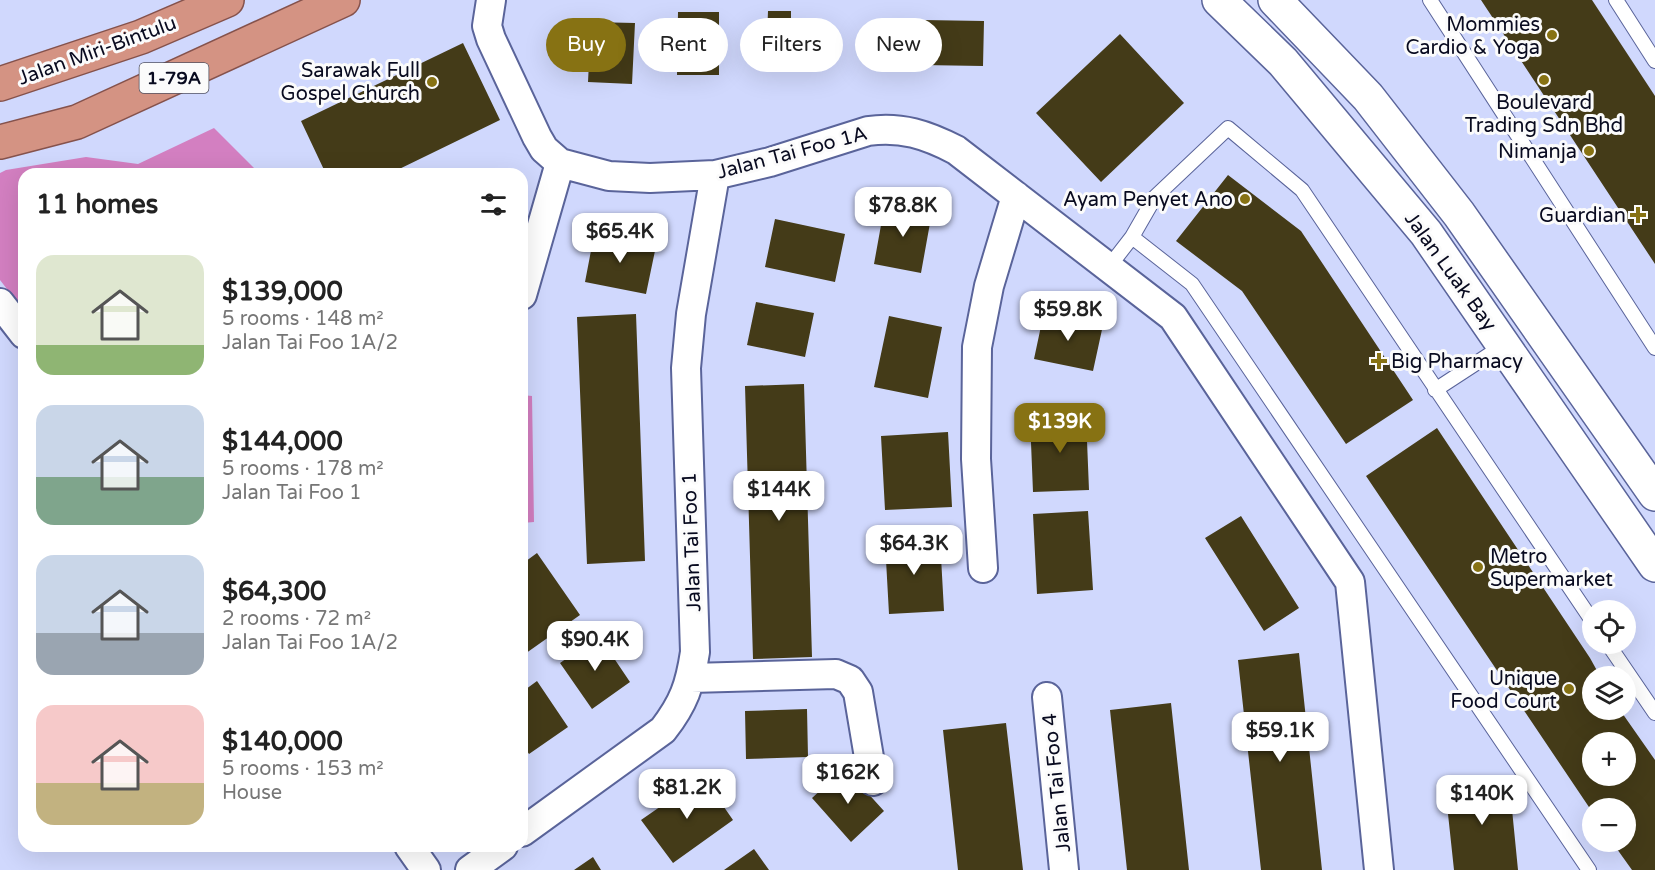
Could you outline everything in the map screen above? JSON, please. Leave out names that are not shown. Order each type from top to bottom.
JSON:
[{"type":"highway","name":"Jalan Miri-Bintulu","points":[[0,84],[141,37],[226,0]]},
{"type":"highway","name":"1-79A","points":[[0,142],[77,122],[343,0]]},
{"type":"street","name":"Jalan Luak Bay","points":[[1220,0],[1283,62],[1426,233],[1655,565]]},
{"type":"street","name":"Jalan Luak Bay","points":[[1275,0],[1368,97],[1445,196],[1655,494]]},
{"type":"street","points":[[490,5],[487,26],[491,39],[540,143],[560,163],[528,274]]},
{"type":"street","name":"Jalan Tai Foo 1A","points":[[560,163],[609,176],[650,178],[716,175],[770,162],[868,131],[908,130],[933,138],[956,150],[1173,317],[1350,582],[1379,870]]},
{"type":"street","name":"Jalan Tai Foo 1","points":[[528,828],[663,729],[679,709],[691,678],[695,652],[686,368],[691,314],[716,175]]},
{"type":"street","points":[[983,568],[976,459],[977,347],[989,286],[1016,196]]},
{"type":"street","points":[[0,303],[18,326]]},
{"type":"street","points":[[691,678],[836,674],[850,680],[858,692],[873,781]]},
{"type":"street","name":"Jalan Tai Foo 4","points":[[1047,697],[1064,870]]},
{"type":"street","points":[[412,852],[426,870]]},
{"type":"street","points":[[471,870],[495,852]]},
{"type":"lane","points":[[1430,0],[1655,348]]},
{"type":"lane","points":[[1616,0],[1655,61]]},
{"type":"lane","points":[[1108,267],[1132,237],[1155,197],[1228,128],[1302,190],[1582,606]]},
{"type":"lane","points":[[1132,237],[1192,284],[1588,870]]},
{"type":"lane","points":[[1436,390],[1504,345]]},
{"type":"lane","points":[[1615,654],[1655,713]]},
{"type":"shaded area","points":[[214,128],[254,168],[18,168],[86,157],[138,164]]},
{"type":"shaded area","points":[[18,168],[18,303],[0,280],[0,173]]},
{"type":"shaded area","points":[[528,396],[532,396],[534,522],[528,522]]},
{"type":"building","points":[[1481,0],[1592,0],[1655,96],[1655,264]]},
{"type":"building","points":[[768,11],[791,11],[791,18],[768,18]]},
{"type":"building","points":[[678,12],[719,12],[719,18],[678,18]]},
{"type":"building","points":[[942,20],[984,21],[983,66],[942,65]]},
{"type":"building","points":[[626,23],[635,23],[632,84],[588,82],[588,72],[626,72]]},
{"type":"building","points":[[1120,34],[1184,103],[1101,182],[1036,113]]},
{"type":"building","name":"Sarawak Full Gospel Church","points":[[463,43],[500,120],[401,168],[323,168],[301,121]]},
{"type":"building","points":[[677,72],[719,72],[719,75],[677,75]]},
{"type":"building","points":[[1228,175],[1301,231],[1413,400],[1346,444],[1242,291],[1176,241]]},
{"type":"building","points":[[885,203],[932,212],[921,273],[874,264]]},
{"type":"building","points":[[775,219],[845,234],[835,282],[765,267]]},
{"type":"building","points":[[594,235],[656,246],[646,294],[585,282]]},
{"type":"building","points":[[756,302],[814,313],[805,357],[747,345]]},
{"type":"building","points":[[1044,312],[1103,325],[1093,371],[1034,359]]},
{"type":"building","points":[[636,314],[645,561],[587,564],[577,317]]},
{"type":"building","points":[[889,316],[942,327],[928,398],[874,387]]},
{"type":"building","points":[[804,384],[812,657],[753,659],[745,386]]},
{"type":"building","points":[[1086,416],[1089,490],[1033,492],[1030,418]]},
{"type":"building","name":"Metro Supermarket","points":[[1437,428],[1582,646],[1582,654],[1587,654],[1594,666],[1582,666],[1582,720],[1627,720],[1635,732],[1582,732],[1582,786],[1636,786],[1636,733],[1655,760],[1655,870],[1632,870],[1619,852],[1636,852],[1636,798],[1583,798],[1366,476]]},
{"type":"building","points":[[948,432],[952,507],[885,510],[881,436]]},
{"type":"building","points":[[1088,511],[1093,590],[1037,594],[1033,514]]},
{"type":"building","points":[[1241,516],[1299,608],[1264,631],[1205,538]]},
{"type":"building","points":[[940,539],[944,611],[889,614],[885,542]]},
{"type":"building","points":[[537,553],[580,615],[528,652],[528,560]]},
{"type":"building","points":[[599,636],[630,682],[592,709],[560,663]]},
{"type":"building","points":[[1299,653],[1322,870],[1261,870],[1238,660]]},
{"type":"building","points":[[537,681],[568,727],[529,754],[528,753],[528,688]]},
{"type":"building","points":[[1171,703],[1189,870],[1127,870],[1110,710]]},
{"type":"building","points":[[807,709],[808,757],[746,759],[745,711]]},
{"type":"building","points":[[1006,723],[1023,870],[958,870],[943,730]]},
{"type":"building","points":[[845,768],[884,811],[851,842],[812,798]]},
{"type":"building","points":[[703,777],[733,820],[673,863],[641,820]]},
{"type":"building","points":[[1509,779],[1518,870],[1454,870],[1445,786]]},
{"type":"building","points":[[754,849],[769,870],[724,870]]},
{"type":"building","points":[[593,857],[601,870],[574,870]]},
{"type":"place","name":"Mommies Cardio & Yoga","points":[[1552,35]]},
{"type":"place","name":"Boulevard Trading Sdn Bhd","points":[[1544,80]]},
{"type":"place","name":"Sarawak Full Gospel Church","points":[[432,82]]},
{"type":"place","name":"Nimanja","points":[[1589,151]]},
{"type":"place","name":"Ayam Penyet Ano","points":[[1245,199]]},
{"type":"place","name":"Guardian","points":[[1638,215]]},
{"type":"place","name":"Big Pharmacy","points":[[1379,361]]},
{"type":"place","name":"Metro Supermarket","points":[[1478,567]]},
{"type":"place","name":"Unique Food Court","points":[[1569,689]]}]
